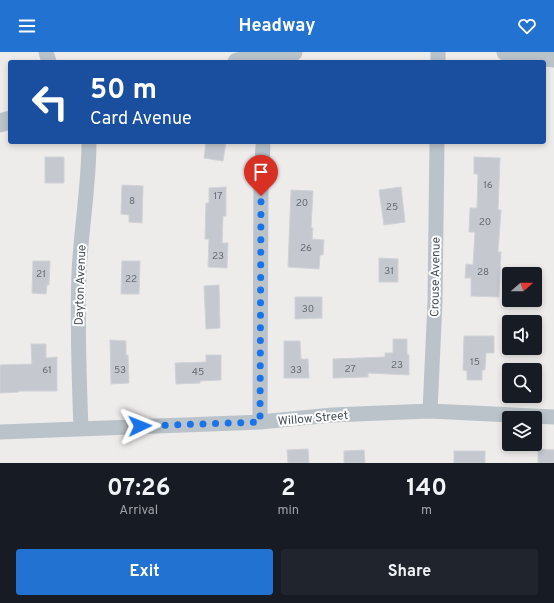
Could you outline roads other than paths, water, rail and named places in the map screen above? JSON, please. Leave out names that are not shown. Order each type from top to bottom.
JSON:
[{"type":"street","points":[[248,60],[293,52]]},
{"type":"street","points":[[506,52],[554,58]]},
{"type":"street","name":"Dayton Avenue","points":[[81,428],[78,348],[79,272],[89,171],[89,144]]},
{"type":"street","name":"Crouse Avenue","points":[[430,411],[436,302],[437,144]]},
{"type":"street","points":[[260,422],[261,188],[263,146]]},
{"type":"street","name":"Willow Street","points":[[0,432],[260,422],[332,415],[430,411],[554,418]]}]
